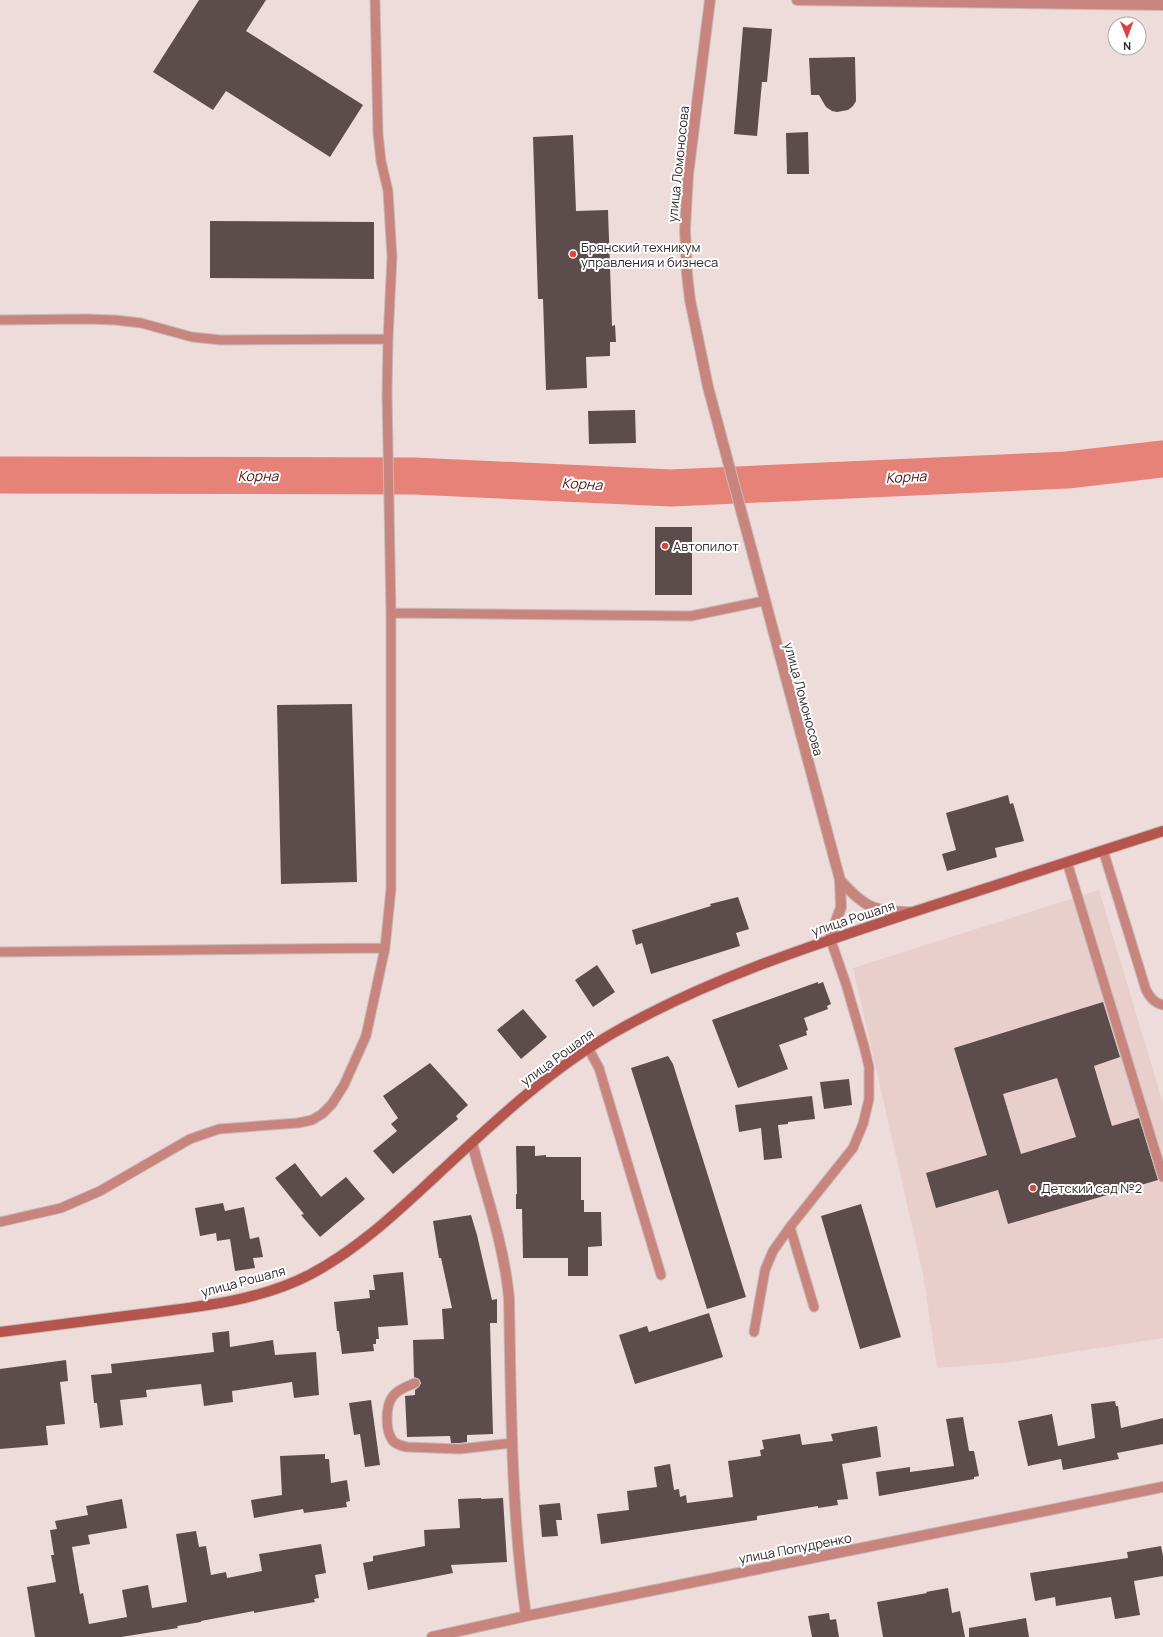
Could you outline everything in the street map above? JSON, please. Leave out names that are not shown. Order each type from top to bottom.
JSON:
[{"type":"main road","name":"улица Рошаля","points":[[0,1332],[191,1308],[258,1294],[284,1286],[311,1274],[368,1237],[472,1142],[527,1095],[588,1048],[651,1013],[692,993],[830,938],[1163,831]]},
{"type":"street","name":"улица Ломоносова","points":[[710,0],[688,175],[685,229],[690,300],[708,387],[764,601],[840,880],[841,907],[830,938]]},
{"type":"street","points":[[797,0],[1090,2],[1163,5]]},
{"type":"street","name":"улица Ломоносова","points":[[840,880],[856,898],[869,906],[890,912],[913,912]]},
{"type":"street","points":[[472,1142],[503,1255],[507,1276],[509,1298],[512,1443],[518,1548],[526,1616]]},
{"type":"street","name":"улица Попудренко","points":[[432,1637],[464,1633],[526,1616],[1163,1487]]},
{"type":"lane","points":[[0,1222],[61,1208],[100,1191],[190,1139],[218,1129],[298,1123],[312,1120],[322,1114],[332,1104],[344,1085],[366,1036],[385,948],[391,889],[391,613],[388,339],[392,257],[388,191],[381,161],[378,134],[375,0]]},
{"type":"lane","points":[[0,320],[115,320],[140,323],[192,337],[221,340],[388,339]]},
{"type":"lane","points":[[391,613],[691,616],[708,614],[764,601]]},
{"type":"lane","points":[[1103,850],[1146,990],[1151,998],[1158,1004],[1163,1005]]},
{"type":"lane","points":[[1067,862],[1163,1176]]},
{"type":"lane","points":[[754,1332],[765,1270],[773,1251],[790,1227],[854,1148],[863,1124],[869,1099],[869,1067],[864,1046],[846,984],[830,938]]},
{"type":"lane","points":[[0,952],[385,948]]},
{"type":"lane","points":[[588,1048],[599,1068],[661,1275]]},
{"type":"lane","points":[[790,1227],[814,1307]]},
{"type":"lane","points":[[415,1382],[393,1395],[389,1405],[388,1428],[393,1441],[399,1445],[407,1447],[460,1448],[512,1443]]},
{"type":"shaded area","name":"Детский сад №2","points":[[1099,890],[1163,1103],[1163,1338],[1003,1363],[937,1368],[923,1274],[853,968]]},
{"type":"building","points":[[199,0],[266,0],[246,31],[363,105],[330,157],[226,91],[213,110],[153,72]]},
{"type":"building","points":[[743,27],[772,29],[767,82],[762,82],[757,136],[734,134]]},
{"type":"building","points":[[855,57],[856,101],[848,110],[837,112],[832,111],[826,107],[819,95],[811,95],[809,58]]},
{"type":"building","points":[[808,132],[809,174],[787,174],[786,133]]},
{"type":"building","name":"Брянский техникум управления и бизнеса","points":[[573,135],[576,211],[608,210],[612,326],[615,325],[616,342],[610,342],[610,356],[586,357],[587,388],[546,390],[543,299],[538,299],[533,137]]},
{"type":"building","points":[[210,221],[374,222],[374,279],[210,278]]},
{"type":"building","points":[[635,410],[636,443],[589,444],[588,411]]},
{"type":"building","points":[[655,527],[692,527],[692,595],[655,595]]},
{"type":"building","points":[[352,704],[357,882],[281,884],[277,705]]},
{"type":"building","points":[[1008,795],[1010,804],[1013,803],[1024,841],[995,848],[997,857],[947,871],[942,854],[956,850],[946,813]]},
{"type":"building","points":[[738,897],[749,929],[736,933],[740,946],[651,974],[642,943],[636,945],[632,930],[711,906],[710,904]]},
{"type":"building","points":[[597,965],[615,992],[593,1007],[575,980]]},
{"type":"building","points":[[818,982],[818,984],[823,982],[831,1004],[827,1006],[828,1009],[804,1018],[808,1030],[806,1031],[807,1035],[779,1045],[788,1069],[738,1088],[712,1020]]},
{"type":"building","points":[[1103,1002],[1120,1057],[1094,1066],[1112,1126],[1139,1118],[1158,1180],[1008,1224],[998,1190],[936,1208],[926,1173],[987,1155],[954,1048]],"holes":[[[1057,1078],[1076,1137],[1021,1154],[1003,1094]]]},
{"type":"building","points":[[523,1009],[547,1037],[521,1059],[497,1030]]},
{"type":"building","points":[[668,1056],[673,1064],[746,1297],[707,1309],[631,1068]]},
{"type":"building","points":[[430,1063],[468,1105],[456,1116],[458,1119],[393,1174],[373,1151],[397,1131],[391,1124],[398,1118],[383,1096]]},
{"type":"building","points":[[849,1079],[852,1105],[824,1109],[820,1082]]},
{"type":"building","points":[[812,1096],[815,1119],[788,1122],[788,1124],[778,1125],[782,1158],[764,1160],[761,1128],[739,1132],[735,1105]]},
{"type":"building","points":[[516,1146],[535,1146],[535,1156],[546,1155],[546,1157],[581,1157],[581,1200],[584,1200],[584,1212],[601,1212],[602,1246],[588,1247],[588,1276],[568,1276],[568,1258],[523,1258],[522,1209],[516,1209]]},
{"type":"building","points":[[295,1163],[321,1197],[346,1177],[365,1199],[320,1237],[301,1215],[304,1214],[275,1178]]},
{"type":"building","points":[[223,1203],[225,1211],[244,1207],[250,1239],[259,1237],[263,1257],[253,1258],[255,1268],[235,1271],[230,1239],[217,1241],[216,1233],[200,1236],[195,1208]]},
{"type":"building","points":[[861,1204],[901,1337],[860,1349],[821,1216]]},
{"type":"building","points":[[471,1215],[492,1300],[497,1299],[497,1323],[490,1323],[493,1434],[467,1435],[467,1442],[460,1443],[451,1443],[450,1436],[407,1437],[405,1396],[415,1395],[415,1390],[421,1383],[419,1379],[414,1377],[413,1340],[444,1339],[442,1309],[452,1308],[441,1258],[439,1258],[433,1221]]},
{"type":"building","points":[[403,1272],[408,1325],[378,1327],[379,1339],[376,1339],[376,1344],[373,1344],[374,1351],[342,1354],[339,1331],[337,1331],[334,1302],[370,1298],[369,1290],[375,1290],[373,1275]]},
{"type":"building","points":[[709,1313],[723,1357],[635,1384],[619,1335],[647,1326],[649,1332]]},
{"type":"building","points":[[229,1331],[230,1347],[273,1340],[275,1355],[316,1352],[319,1395],[294,1398],[292,1382],[232,1391],[233,1402],[204,1406],[201,1384],[146,1390],[147,1397],[120,1400],[123,1425],[100,1428],[97,1403],[94,1403],[91,1375],[112,1373],[111,1364],[214,1352],[212,1333]]},
{"type":"building","points":[[66,1360],[68,1381],[60,1382],[65,1424],[46,1426],[48,1445],[0,1449],[0,1369]]},
{"type":"building","points":[[371,1400],[380,1465],[365,1467],[360,1434],[354,1435],[349,1403]]},
{"type":"building","points":[[1115,1401],[1116,1406],[1118,1406],[1121,1428],[1163,1418],[1163,1444],[1117,1453],[1119,1459],[1063,1470],[1061,1459],[1028,1466],[1018,1421],[1052,1414],[1058,1446],[1095,1438],[1091,1404]]},
{"type":"building","points":[[963,1417],[969,1451],[974,1451],[979,1476],[974,1477],[974,1479],[879,1496],[876,1472],[910,1467],[910,1472],[954,1466],[946,1419]]},
{"type":"building","points":[[877,1426],[881,1457],[842,1464],[848,1499],[837,1500],[838,1505],[818,1508],[818,1506],[757,1516],[757,1520],[601,1544],[597,1514],[629,1510],[627,1491],[657,1487],[654,1467],[670,1464],[674,1490],[679,1489],[680,1497],[686,1495],[687,1503],[733,1497],[728,1461],[761,1456],[760,1450],[764,1449],[762,1440],[800,1434],[802,1445],[833,1441],[831,1434]]},
{"type":"building","points":[[325,1454],[325,1459],[329,1459],[331,1483],[347,1480],[350,1501],[346,1502],[347,1507],[304,1513],[303,1509],[254,1518],[251,1500],[282,1495],[280,1456]]},
{"type":"building","points":[[503,1498],[507,1562],[451,1565],[453,1573],[368,1590],[363,1563],[373,1561],[373,1556],[425,1546],[424,1530],[460,1528],[458,1499]]},
{"type":"building","points":[[122,1499],[127,1528],[88,1535],[90,1544],[72,1547],[80,1594],[83,1593],[89,1624],[127,1617],[122,1590],[148,1585],[152,1608],[187,1602],[176,1534],[196,1531],[199,1547],[206,1546],[211,1575],[226,1572],[227,1578],[262,1571],[259,1554],[321,1544],[326,1573],[315,1575],[319,1598],[314,1599],[315,1602],[254,1613],[254,1611],[177,1626],[178,1628],[121,1637],[35,1637],[27,1587],[56,1582],[51,1555],[54,1555],[50,1530],[57,1529],[55,1521],[88,1515],[86,1506]]},
{"type":"building","points":[[560,1503],[562,1520],[556,1520],[558,1536],[542,1537],[539,1505]]},
{"type":"building","points":[[1161,1546],[1163,1556],[1163,1576],[1134,1581],[1140,1615],[1115,1619],[1111,1597],[1056,1606],[1055,1597],[1035,1601],[1030,1573],[1128,1558],[1127,1552]]},
{"type":"building","points":[[948,1588],[952,1613],[960,1611],[965,1637],[883,1637],[877,1602]]},
{"type":"building","points":[[829,1613],[830,1620],[836,1619],[839,1637],[812,1637],[808,1616]]},
{"type":"building","points":[[1026,1618],[1029,1637],[969,1637],[969,1628]]},
{"type":"waterway","name":"Корна","points":[[0,475],[414,476],[671,488],[1067,470],[1163,459]]},
{"type":"place","name":"Брянский техникум управления и бизнеса","points":[[573,254]]},
{"type":"place","name":"Автопилот","points":[[665,546]]},
{"type":"place","name":"Детский сад №2","points":[[1033,1188]]}]
